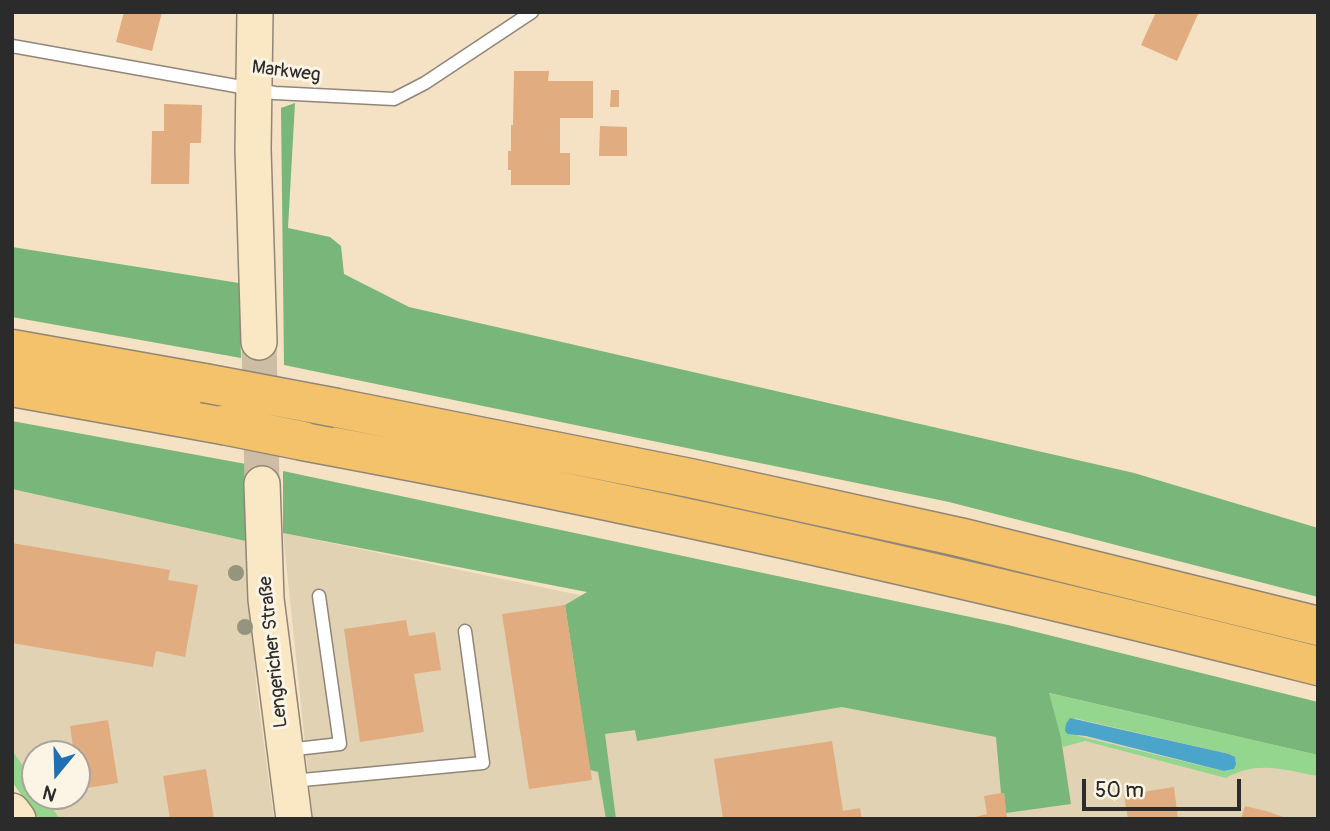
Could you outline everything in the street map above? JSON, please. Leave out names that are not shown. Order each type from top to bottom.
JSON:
[{"type":"highway","points":[[12,349],[337,408],[690,478],[959,537],[1318,626]]},
{"type":"highway","points":[[12,387],[538,486],[820,545],[1318,666]]},
{"type":"street","points":[[255,12],[253,149],[258,342]]},
{"type":"street","name":"Lengericher Straße","points":[[262,484],[266,599],[294,819]]},
{"type":"street","points":[[12,811],[18,819]]},
{"type":"lane","name":"Markweg","points":[[12,46],[275,93],[394,99],[425,83],[533,12]]},
{"type":"lane","points":[[287,766],[340,744],[319,596]]},
{"type":"lane","points":[[287,766],[483,763],[465,631]]},
{"type":"shaded area","points":[[12,489],[250,542],[256,685],[274,819],[60,819],[54,810],[91,810],[91,740],[21,740],[21,763],[12,750]]},
{"type":"shaded area","points":[[283,533],[1048,693],[1318,755],[1318,819],[313,819]]},
{"type":"green space","points":[[295,103],[288,228],[330,237],[341,246],[344,274],[409,307],[1134,473],[1318,528],[1318,597],[949,502],[284,365],[281,108]]},
{"type":"green space","points":[[12,247],[239,283],[241,358],[12,317]]},
{"type":"green space","points":[[12,421],[246,464],[250,542],[12,489]]},
{"type":"green space","points":[[283,471],[1008,625],[1318,702],[1318,755],[1049,693],[1061,738],[1071,804],[1006,813],[1004,793],[1001,793],[996,737],[842,707],[637,741],[635,730],[605,734],[616,819],[606,819],[598,772],[590,770],[565,605],[587,592],[283,533]]},
{"type":"green space","points":[[1048,693],[1318,755],[1318,776],[1260,768],[1238,772],[1226,778],[1085,741],[1063,747]],"holes":[[[1074,718],[1229,754],[1236,760],[1234,769],[1224,771],[1078,736]]]},
{"type":"green space","points":[[12,750],[21,763],[21,794],[12,782]]},
{"type":"green space","points":[[32,810],[54,810],[60,819],[39,819]]},
{"type":"water","points":[[1070,718],[1229,754],[1235,757],[1236,764],[1234,769],[1224,771],[1086,736],[1068,734],[1065,731]]},
{"type":"building","points":[[124,12],[162,12],[152,51],[116,42]]},
{"type":"building","points":[[1156,12],[1199,12],[1177,61],[1141,45]]},
{"type":"building","points":[[514,71],[549,71],[548,81],[593,81],[593,118],[560,118],[560,153],[570,153],[570,185],[511,185],[508,151],[511,151],[513,125]]},
{"type":"building","points":[[611,90],[619,90],[619,107],[610,107]]},
{"type":"building","points":[[164,104],[202,105],[201,143],[190,143],[189,184],[151,184],[152,131],[164,131]]},
{"type":"building","points":[[600,126],[627,127],[627,156],[599,156]]},
{"type":"building","points":[[12,543],[170,570],[168,580],[198,585],[185,657],[156,651],[153,667],[12,643]]},
{"type":"building","points":[[565,605],[592,780],[529,789],[502,614]]},
{"type":"building","points":[[406,620],[409,636],[435,632],[441,670],[414,674],[424,732],[360,742],[344,629]]},
{"type":"building","points":[[108,720],[118,783],[91,787],[91,740],[72,740],[70,726]]},
{"type":"building","points":[[832,741],[843,811],[860,808],[862,819],[723,819],[714,759]]},
{"type":"building","points":[[206,769],[214,819],[170,819],[163,776]]},
{"type":"building","points":[[1174,787],[1178,819],[1128,819],[1124,795]]},
{"type":"building","points":[[1004,793],[1007,819],[968,819],[987,814],[984,796]]},
{"type":"building","points":[[1245,806],[1266,811],[1289,819],[1241,819]]},
{"type":"tunnel","points":[[259,342],[262,484]]}]
